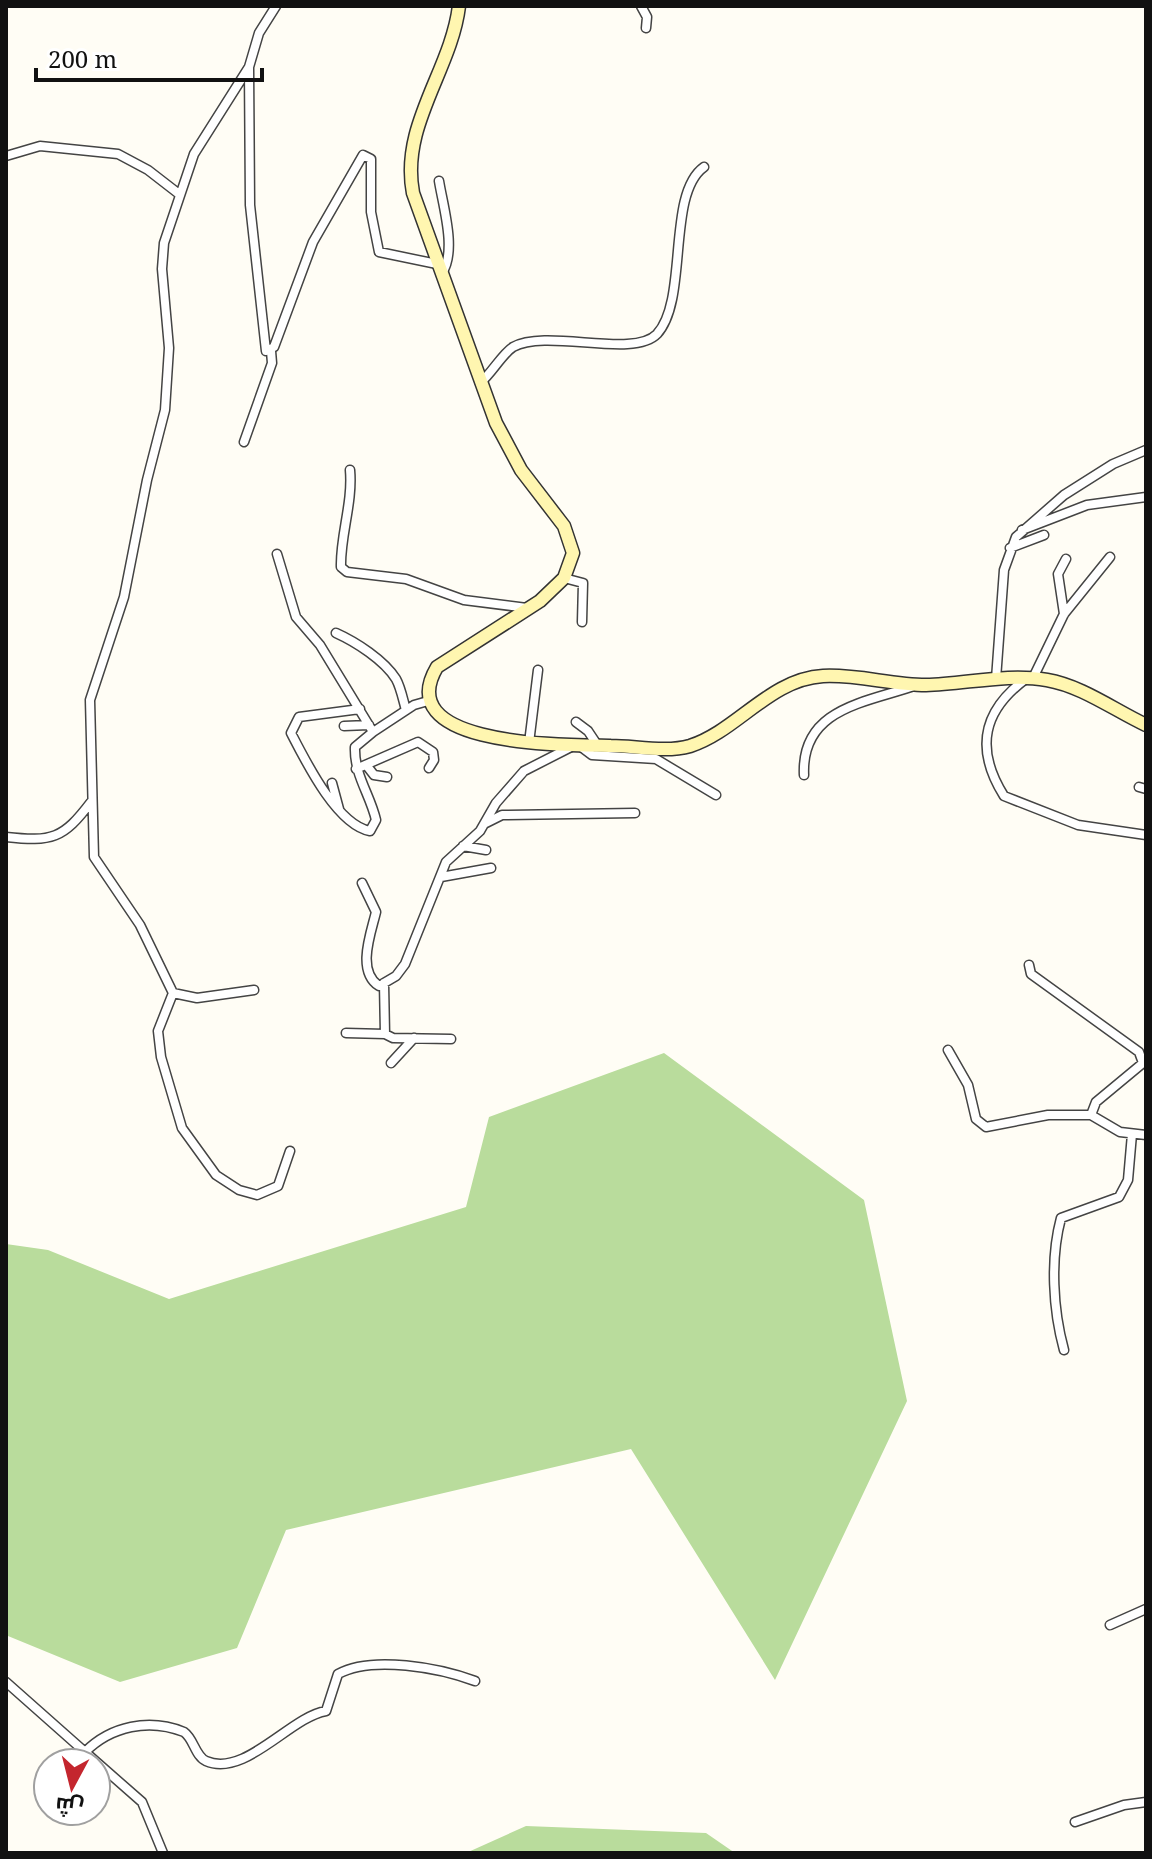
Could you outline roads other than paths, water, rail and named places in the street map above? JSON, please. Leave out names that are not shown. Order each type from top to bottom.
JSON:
[{"type":"street","points":[[276,6],[259,33],[249,67],[194,154],[164,243],[162,269],[169,348],[167,397],[124,597],[94,680],[90,700],[91,801],[94,857],[140,925],[173,993],[158,1031],[161,1057],[182,1128],[216,1175],[239,1190],[257,1195],[278,1186],[290,1151]]},
{"type":"street","points":[[428,701],[433,675],[445,660],[528,608],[564,578],[572,561],[567,533],[510,453],[480,383],[413,193],[410,164],[417,128],[452,35],[459,6]]},
{"type":"street","points":[[641,6],[647,17],[646,28]]},
{"type":"street","points":[[249,67],[252,248],[262,343],[266,351],[271,351]]},
{"type":"street","points":[[6,156],[40,146],[118,154],[148,170],[179,194]]},
{"type":"street","points":[[244,442],[272,363],[271,351],[313,242],[363,155],[371,159],[371,212],[379,252],[439,269]]},
{"type":"street","points":[[480,383],[513,347],[558,341],[636,342],[657,333],[671,307],[674,269],[691,189],[698,172],[704,167]]},
{"type":"street","points":[[439,181],[446,233],[446,264],[439,269]]},
{"type":"street","points":[[996,679],[1001,595],[1009,549],[1022,530],[1093,476],[1146,450]]},
{"type":"street","points":[[350,470],[349,522],[341,557],[341,567],[347,572],[364,577],[395,577],[464,600],[528,608]]},
{"type":"street","points":[[1022,530],[1087,505],[1146,497]]},
{"type":"street","points":[[1009,549],[1044,535]]},
{"type":"street","points":[[277,554],[296,617],[320,645],[371,729]]},
{"type":"street","points":[[1110,557],[1064,614],[1030,678],[997,704],[989,724],[987,751],[1004,796],[1078,825],[1146,835]]},
{"type":"street","points":[[1064,614],[1058,574],[1066,559]]},
{"type":"street","points":[[564,578],[583,583],[582,622]]},
{"type":"street","points":[[336,633],[351,639],[386,668],[396,680],[406,710]]},
{"type":"street","points":[[529,743],[538,670]]},
{"type":"street","points":[[428,701],[449,723],[529,743],[688,746],[769,696],[819,676],[920,684],[1030,678],[1070,687],[1146,725]]},
{"type":"street","points":[[804,775],[806,743],[826,722],[871,698],[920,684]]},
{"type":"street","points":[[360,709],[299,717],[291,733],[339,814],[362,830],[370,831],[375,827],[373,808],[356,769],[355,747],[371,729],[428,701]]},
{"type":"street","points":[[576,722],[598,746]]},
{"type":"street","points":[[344,726],[371,729]]},
{"type":"street","points":[[356,769],[395,749],[418,742],[433,752],[434,760],[429,768]]},
{"type":"street","points":[[578,745],[592,755],[656,759],[716,795]]},
{"type":"street","points":[[362,883],[376,912],[368,943],[369,977],[379,986],[405,964],[446,862],[486,823],[496,803],[524,771],[578,745]]},
{"type":"street","points":[[367,766],[374,775],[387,777]]},
{"type":"street","points":[[332,783],[339,814]]},
{"type":"street","points":[[6,837],[52,839],[71,828],[91,801]]},
{"type":"street","points":[[486,823],[502,815],[635,813]]},
{"type":"street","points":[[463,846],[486,850]]},
{"type":"street","points":[[441,877],[491,868]]},
{"type":"street","points":[[1029,965],[1031,974],[1139,1052],[1142,1058],[1143,1063],[1096,1102],[1091,1115]]},
{"type":"street","points":[[384,983],[385,1034]]},
{"type":"street","points":[[173,993],[197,998],[254,990]]},
{"type":"street","points":[[346,1033],[451,1039]]},
{"type":"street","points":[[391,1063],[414,1038]]},
{"type":"street","points":[[948,1050],[968,1085],[976,1119],[986,1127],[1048,1115],[1091,1115],[1120,1132],[1146,1135]]},
{"type":"street","points":[[1064,1350],[1056,1313],[1055,1252],[1061,1218],[1119,1197],[1128,1180],[1132,1134]]},
{"type":"street","points":[[1110,1625],[1146,1609]]},
{"type":"street","points":[[92,1747],[110,1733],[159,1726],[188,1735],[206,1761],[239,1760],[285,1733],[301,1718],[326,1711],[338,1674],[351,1667],[435,1668],[475,1681]]},
{"type":"street","points":[[6,1682],[79,1747]]},
{"type":"street","points":[[112,1776],[142,1802],[163,1853]]},
{"type":"street","points":[[1075,1822],[1124,1805],[1146,1802]]}]
